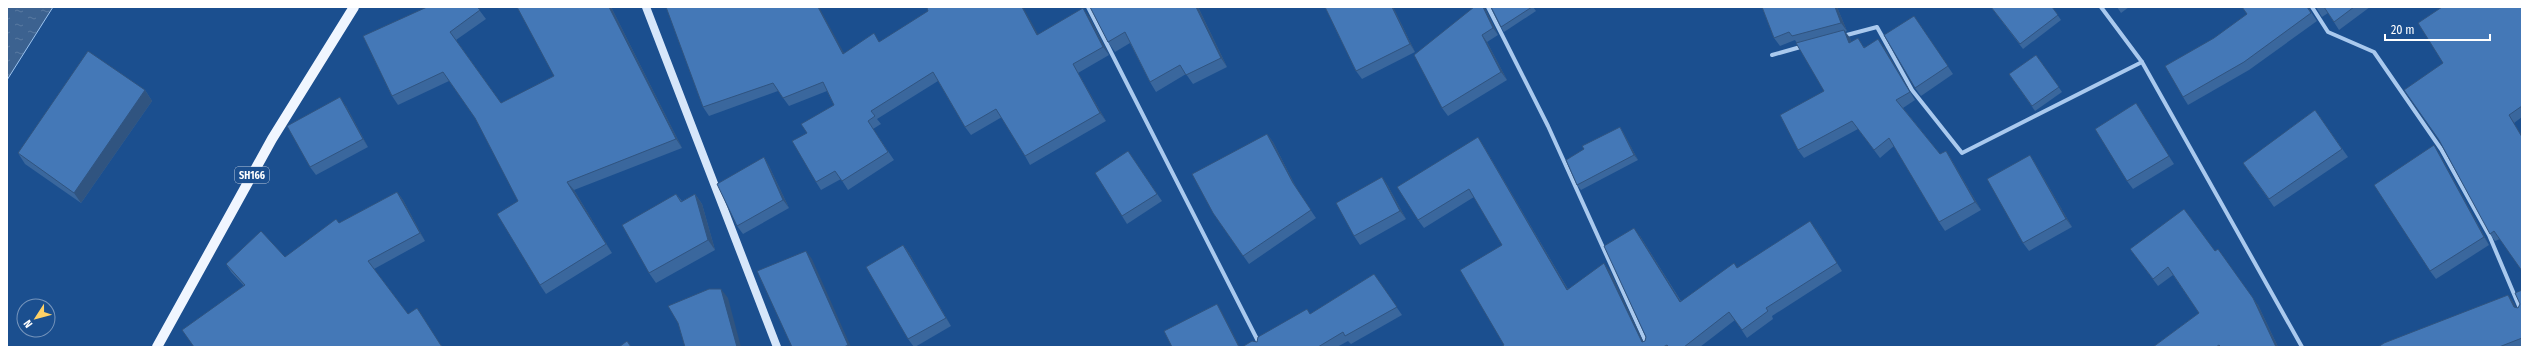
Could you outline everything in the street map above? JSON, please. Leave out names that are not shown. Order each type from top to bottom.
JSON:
[{"type":"main road","name":"SH166","points":[[157,347],[272,139],[354,7]]},
{"type":"main road","points":[[646,7],[777,347]]},
{"type":"street","points":[[1088,7],[1261,347]]},
{"type":"street","points":[[1488,7],[1548,126],[1648,347]]},
{"type":"street","points":[[2101,7],[2142,62],[2302,347]]},
{"type":"street","points":[[2312,7],[2328,32],[2374,52],[2437,142],[2489,235],[2522,313]]},
{"type":"street","points":[[1840,37],[1877,27],[1912,90],[1962,153],[2142,62]]},
{"type":"street","points":[[1772,55],[1810,45]]},
{"type":"water","points":[[7,7],[53,7],[7,80]]},
{"type":"building","points":[[427,7],[477,7],[480,10],[450,32],[501,103],[554,76],[517,7],[609,7],[676,139],[567,182],[606,244],[540,285],[497,214],[518,201],[475,118],[443,72],[392,96],[363,36]]},
{"type":"building","points":[[666,7],[818,7],[843,54],[874,33],[879,42],[928,11],[927,8],[929,7],[1022,7],[1037,35],[1083,8],[1103,47],[1073,64],[1100,113],[1025,156],[996,109],[965,127],[933,72],[871,111],[875,116],[868,121],[888,152],[842,181],[835,171],[816,182],[792,141],[807,133],[801,124],[834,105],[823,82],[783,98],[773,83],[703,107]]},
{"type":"building","points":[[1090,7],[1196,7],[1221,58],[1186,75],[1180,65],[1150,82],[1125,32],[1108,42]]},
{"type":"building","points":[[1325,7],[1392,7],[1410,44],[1356,71]]},
{"type":"building","points":[[1474,7],[1483,7],[1493,28],[1482,35],[1501,72],[1442,108],[1414,55]]},
{"type":"building","points":[[1491,7],[1532,7],[1501,27]]},
{"type":"building","points":[[1762,7],[1835,7],[1841,23],[1792,36],[1789,32],[1774,38]]},
{"type":"building","points":[[1991,7],[2052,7],[2058,15],[2020,44]]},
{"type":"building","points":[[2242,7],[2307,7],[2311,13],[2244,62],[2183,97],[2165,66],[2214,38],[2247,14]]},
{"type":"building","points":[[2324,7],[2354,7],[2334,22]]},
{"type":"building","points":[[2442,7],[2522,7],[2522,106],[2509,115],[2522,137],[2522,271],[2494,231],[2490,234],[2439,140],[2404,90],[2443,63],[2418,23]]},
{"type":"building","points":[[1914,16],[1948,66],[1915,88],[1884,35]]},
{"type":"building","points":[[1844,30],[1849,43],[1858,38],[1864,48],[1878,39],[1910,92],[1896,100],[1940,154],[1946,151],[1975,202],[1939,222],[1889,138],[1874,150],[1852,121],[1798,150],[1780,115],[1824,91],[1796,43]]},
{"type":"building","points":[[88,51],[145,90],[74,193],[18,153]]},
{"type":"building","points":[[2036,55],[2059,87],[2032,106],[2009,74]]},
{"type":"building","points":[[340,97],[363,139],[310,167],[287,126]]},
{"type":"building","points":[[2136,103],[2169,156],[2127,181],[2095,129]]},
{"type":"building","points":[[2315,110],[2342,149],[2269,199],[2243,163]]},
{"type":"building","points":[[1620,127],[1634,155],[1577,185],[1566,160],[1584,149],[1582,146]]},
{"type":"building","points":[[1267,134],[1293,183],[1311,210],[1243,256],[1213,213],[1192,174]]},
{"type":"building","points":[[1478,137],[1567,290],[1604,263],[1642,342],[1645,341],[1646,337],[1604,246],[1634,228],[1680,302],[1734,263],[1737,268],[1810,221],[1837,263],[1766,308],[1768,311],[1742,330],[1729,312],[1684,347],[1669,347],[1667,345],[1663,347],[1501,347],[1504,345],[1460,270],[1502,245],[1469,189],[1418,220],[1397,187]]},
{"type":"building","points":[[2434,145],[2484,237],[2430,271],[2374,185]]},
{"type":"building","points":[[1128,151],[1157,194],[1122,216],[1095,173]]},
{"type":"building","points":[[2030,155],[2066,219],[2023,243],[1987,179]]},
{"type":"building","points":[[764,157],[783,200],[737,226],[717,184]]},
{"type":"building","points":[[1382,177],[1400,211],[1354,236],[1336,203]]},
{"type":"building","points":[[397,192],[420,233],[368,261],[408,314],[417,308],[442,347],[194,347],[182,330],[245,285],[226,264],[261,231],[285,257],[336,219],[339,223]]},
{"type":"building","points":[[676,194],[681,202],[695,194],[708,240],[649,273],[622,225]]},
{"type":"building","points":[[2184,209],[2215,251],[2218,249],[2253,298],[2276,347],[2221,347],[2219,345],[2216,347],[2153,347],[2199,313],[2168,267],[2153,279],[2130,249]]},
{"type":"building","points":[[903,245],[946,318],[908,339],[866,267]]},
{"type":"building","points":[[806,251],[848,345],[844,347],[792,347],[757,271]]},
{"type":"building","points":[[1374,274],[1397,307],[1345,336],[1343,332],[1318,347],[1242,347],[1252,341],[1257,342],[1258,337],[1307,309],[1310,314]]},
{"type":"building","points":[[709,289],[721,289],[737,347],[685,347],[678,323],[668,306]]},
{"type":"building","points":[[2522,290],[2522,338],[2499,347],[2378,347],[2384,343],[2508,295],[2514,307],[2518,308],[2520,304],[2515,293]]},
{"type":"building","points":[[1217,304],[1239,347],[1172,347],[1164,331]]},
{"type":"building","points":[[627,341],[631,347],[619,347]]}]
